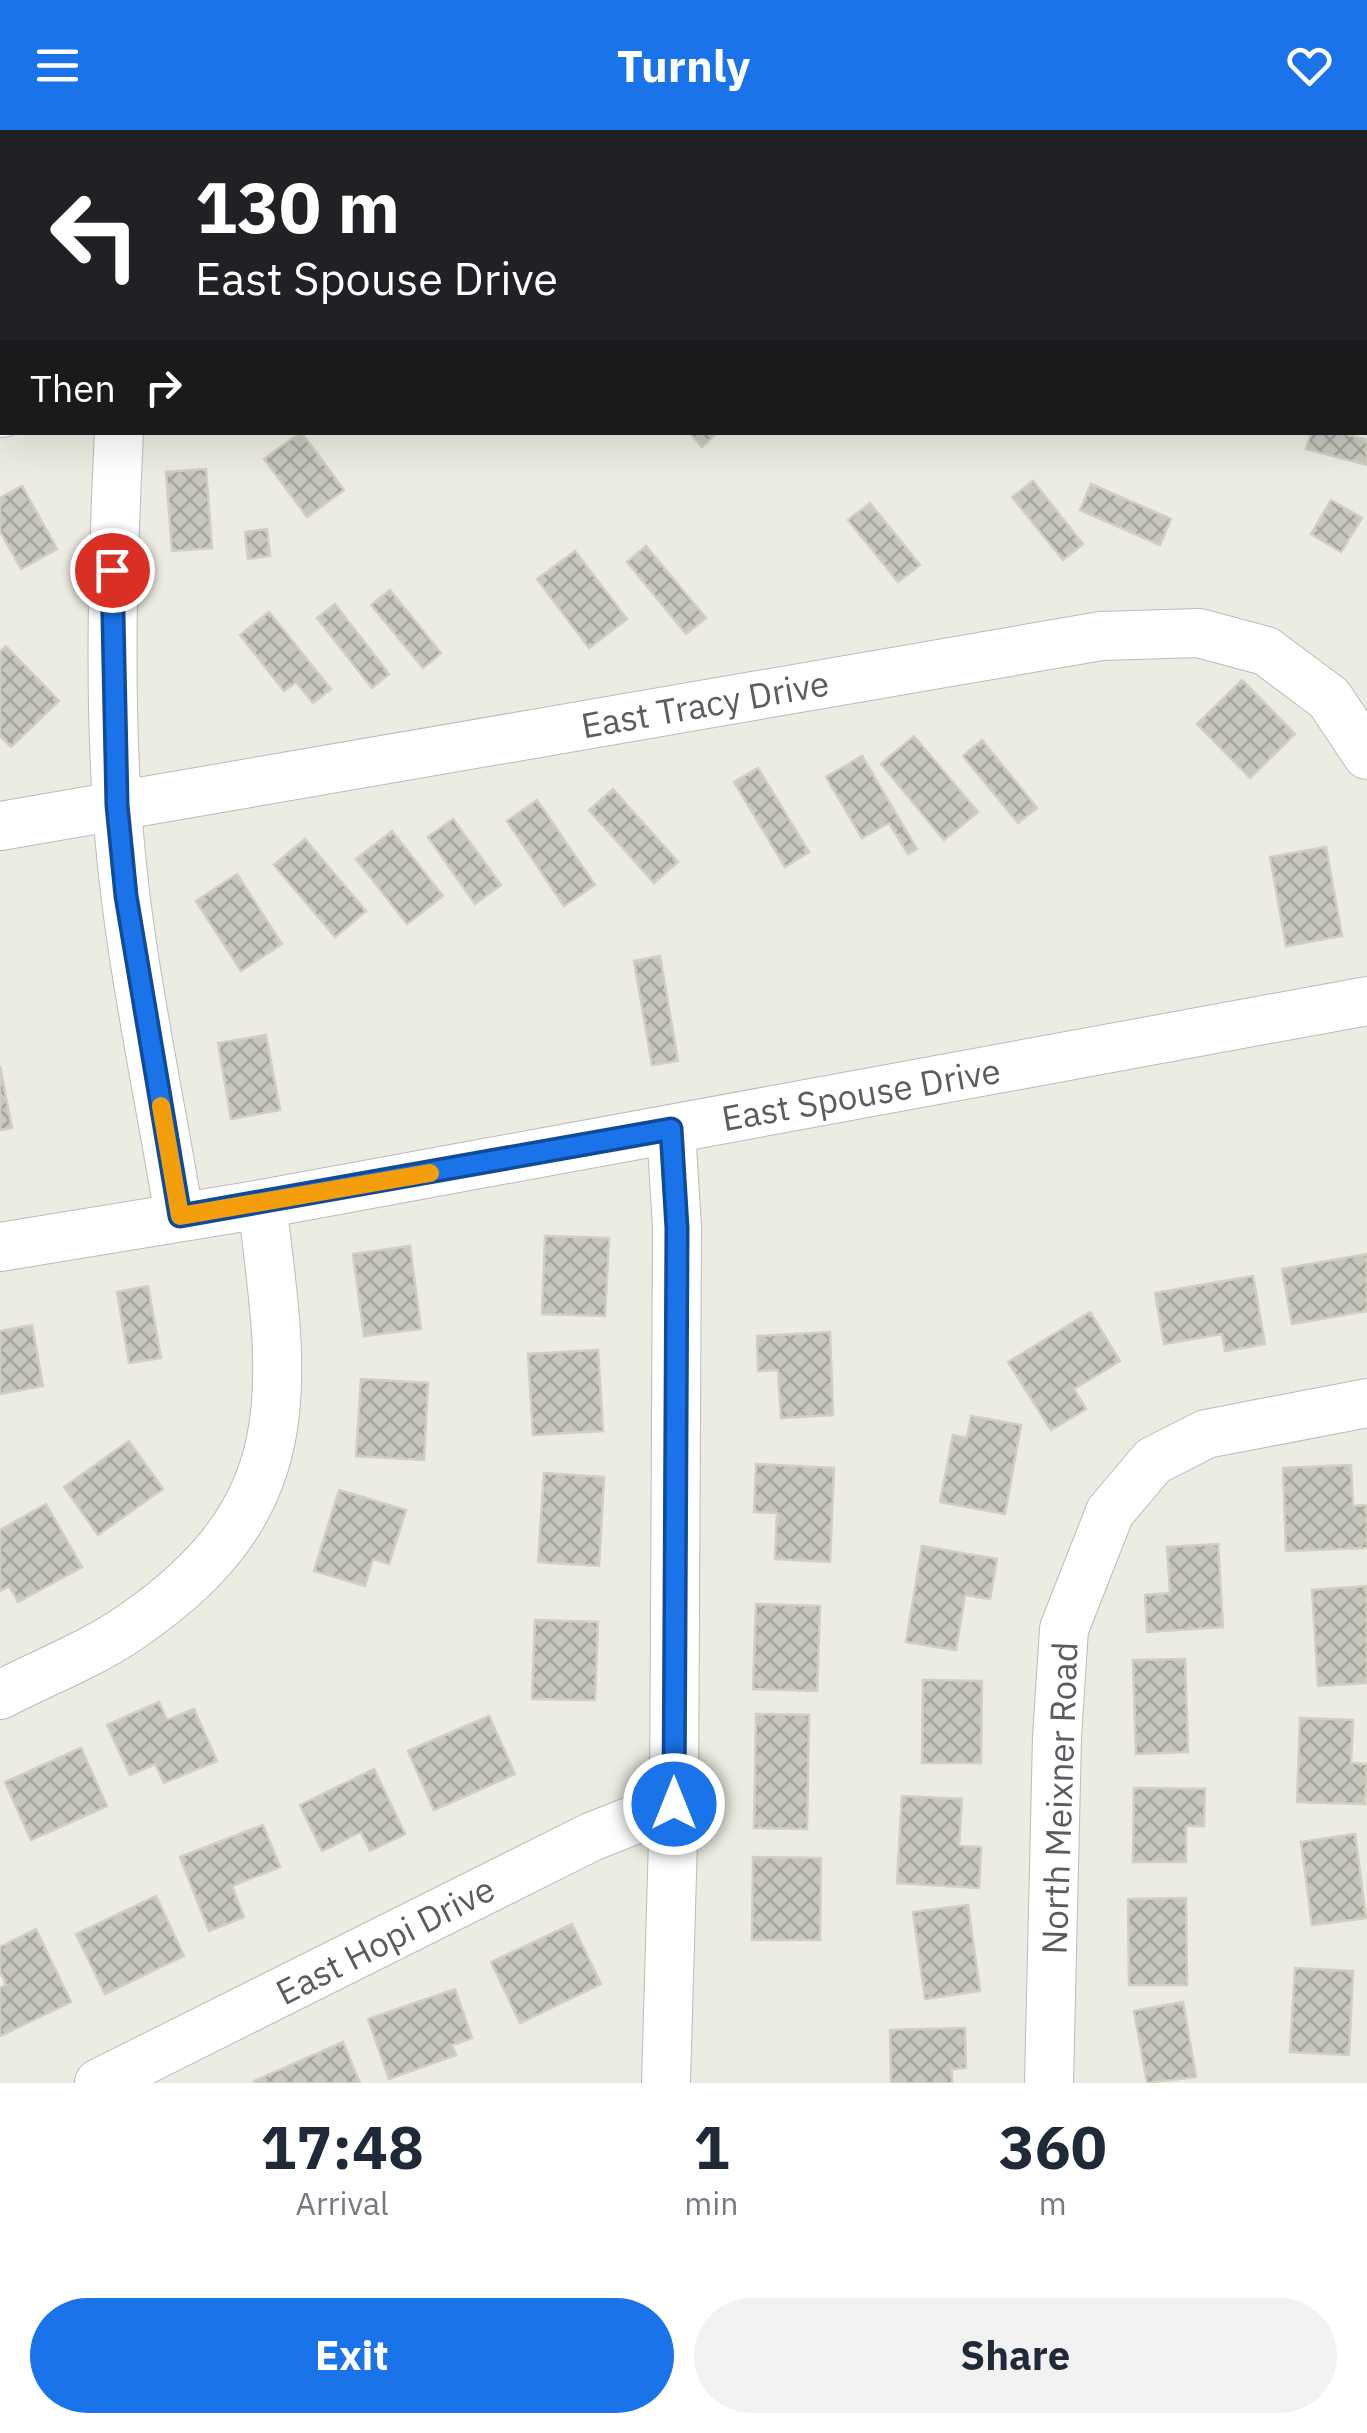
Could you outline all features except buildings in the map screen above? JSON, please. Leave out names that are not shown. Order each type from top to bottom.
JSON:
[{"type":"street","points":[[118,435],[111,604],[117,805],[126,896],[180,1216]]},
{"type":"street","name":"East Tracy Drive","points":[[0,826],[1101,636],[1199,633],[1266,651],[1329,698],[1367,755]]},
{"type":"street","name":"East Spouse Drive","points":[[0,1247],[262,1204],[1367,1001]]},
{"type":"street","points":[[666,2083],[674,1804],[677,1228],[671,1129]]},
{"type":"street","points":[[0,1695],[132,1626],[195,1578],[237,1528],[260,1483],[273,1438],[275,1311],[262,1204]]},
{"type":"street","name":"North Meixner Road","points":[[1049,2083],[1057,1737],[1064,1630],[1110,1512],[1153,1461],[1206,1434],[1367,1403]]},
{"type":"street","name":"East Hopi Drive","points":[[99,2083],[591,1837],[674,1804]]},
{"type":"slow traffic","points":[[161,1106],[180,1216],[430,1173]]},
{"type":"route","points":[[112,570],[117,805],[126,896],[180,1216],[671,1129],[677,1228],[674,1804]]}]
